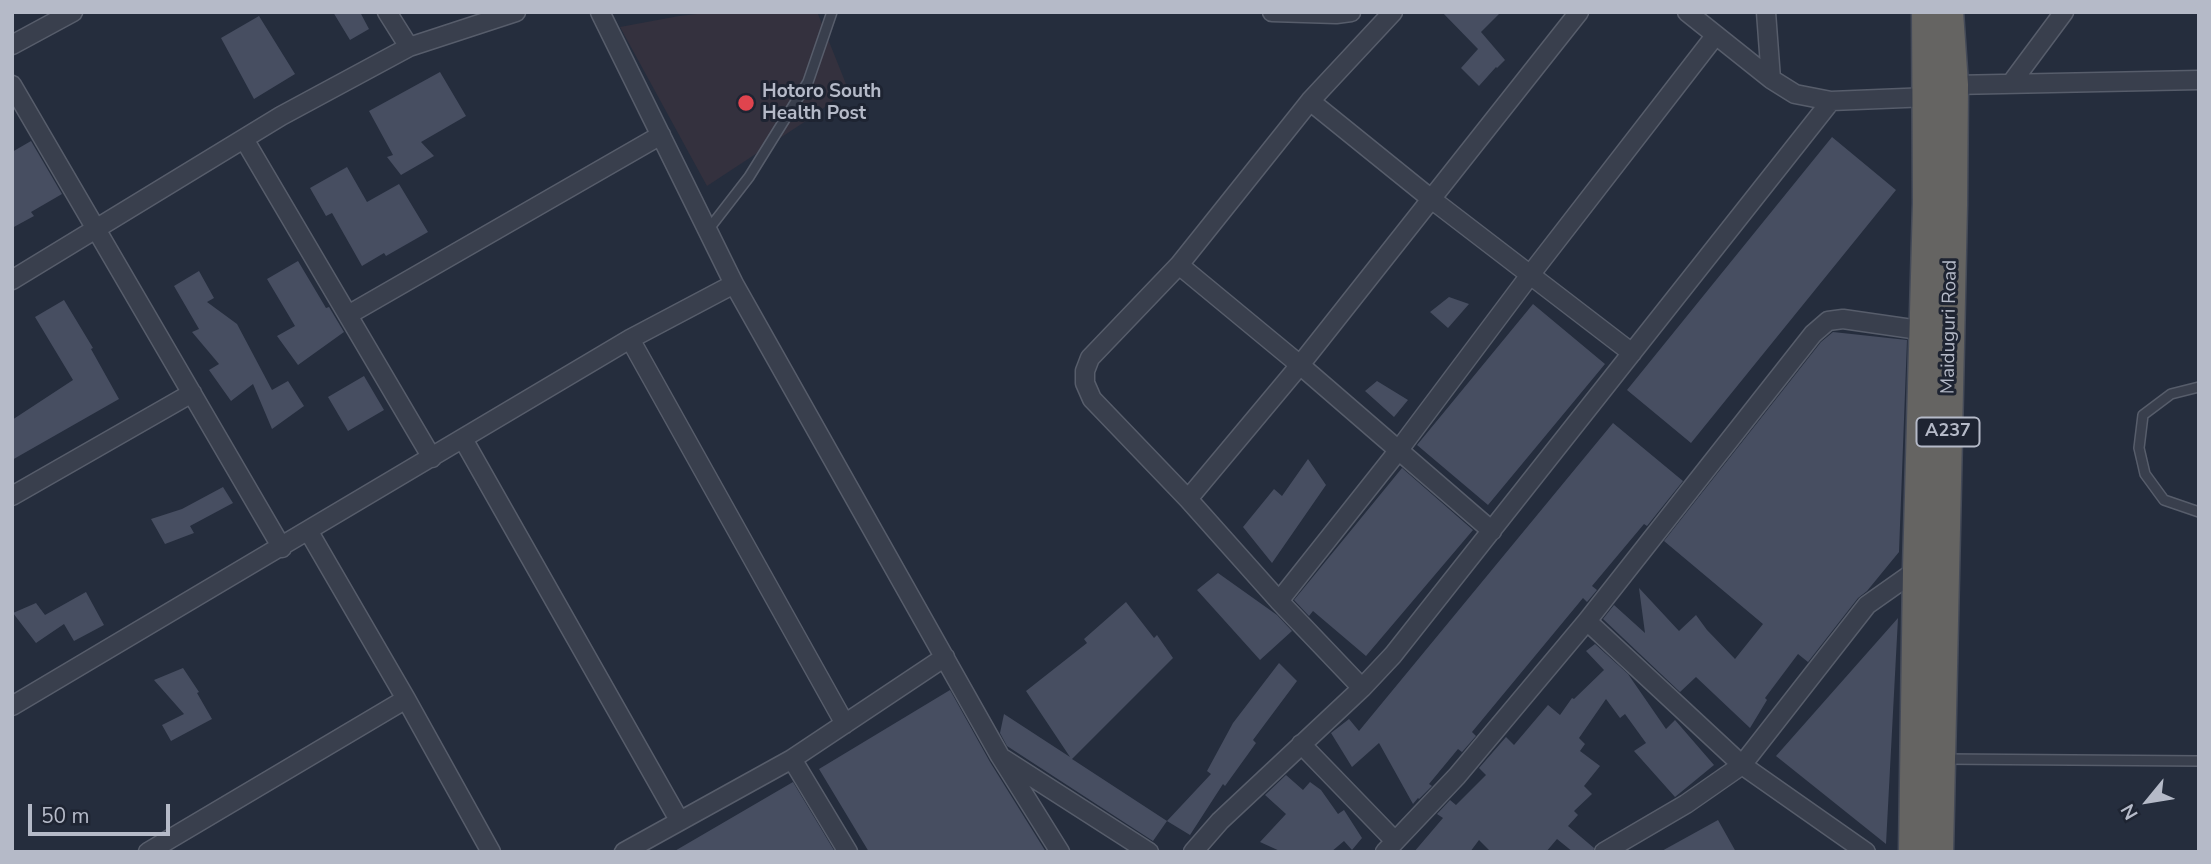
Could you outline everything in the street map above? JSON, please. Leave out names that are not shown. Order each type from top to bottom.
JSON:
[{"type":"highway","name":"Maiduguri Road","points":[[1914,852],[1929,759],[1951,333],[1941,91],[1927,12]]},
{"type":"highway","name":"Maiduguri Road","points":[[1938,852],[1929,759],[1918,569],[1926,331],[1948,12]]},
{"type":"street","points":[[12,45],[73,12]]},
{"type":"street","points":[[387,12],[409,47]]},
{"type":"street","points":[[12,280],[244,139],[409,47],[516,12]]},
{"type":"street","points":[[600,12],[734,284],[1000,756],[1060,852]]},
{"type":"street","points":[[1272,12],[1350,12]]},
{"type":"street","points":[[1362,688],[1279,601],[1188,499],[1092,400],[1085,383],[1085,371],[1090,358],[1179,265],[1310,102],[1393,12]]},
{"type":"street","points":[[1188,499],[1300,365],[1579,12]]},
{"type":"street","points":[[1687,12],[1771,79],[1795,94],[1831,101],[2012,82],[2199,80]]},
{"type":"street","points":[[1766,12],[1771,79]]},
{"type":"street","points":[[2012,82],[2064,12]]},
{"type":"street","points":[[1279,601],[1398,451],[1715,36]]},
{"type":"street","points":[[12,85],[282,548]]},
{"type":"street","points":[[1193,852],[1220,821],[1362,688],[1393,654],[1831,101]]},
{"type":"street","points":[[1310,102],[1632,353]]},
{"type":"street","points":[[348,314],[661,135]]},
{"type":"street","points":[[244,139],[432,458]]},
{"type":"street","points":[[1179,265],[1300,365],[1492,531]]},
{"type":"street","points":[[12,706],[630,339],[734,284]]},
{"type":"street","points":[[1301,744],[1390,846],[1457,776],[1587,621],[1814,334],[1828,320],[1843,319],[1926,331]]},
{"type":"street","points":[[630,339],[845,724]]},
{"type":"street","points":[[12,496],[192,393]]},
{"type":"street","points":[[463,439],[679,820]]},
{"type":"street","points":[[309,532],[491,852]]},
{"type":"street","points":[[1604,852],[1686,804],[1742,765],[1867,605],[1918,569]]},
{"type":"street","points":[[1587,621],[1742,765],[1866,852]]},
{"type":"street","points":[[624,852],[792,759],[945,657]]},
{"type":"street","points":[[148,852],[406,699]]},
{"type":"street","points":[[1000,756],[1149,852]]},
{"type":"street","points":[[792,759],[848,852]]},
{"type":"lane","points":[[708,230],[749,177],[808,82],[832,12]]},
{"type":"lane","points":[[2199,387],[2171,394],[2143,415],[2139,448],[2145,474],[2164,500],[2199,512]]},
{"type":"lane","points":[[1929,759],[2199,761]]},
{"type":"shaded area","name":"Hotoro South Health Post","points":[[715,12],[818,14],[848,89],[812,117],[707,186],[620,27]]},
{"type":"building","points":[[333,12],[360,12],[369,29],[350,40]]},
{"type":"building","points":[[1442,12],[1501,12],[1481,32],[1505,60],[1479,86],[1461,68],[1478,49]]},
{"type":"building","points":[[259,16],[295,74],[254,99],[221,38]]},
{"type":"building","points":[[440,72],[466,116],[421,142],[434,156],[401,175],[387,157],[393,155],[369,111]]},
{"type":"building","points":[[1832,137],[1896,190],[1691,443],[1627,390]]},
{"type":"building","points":[[31,141],[62,194],[31,212],[34,216],[12,228],[12,152]]},
{"type":"building","points":[[347,167],[367,202],[399,184],[428,232],[386,256],[384,253],[362,266],[332,213],[326,216],[310,188]]},
{"type":"building","points":[[298,261],[344,332],[298,365],[277,336],[295,326],[267,279]]},
{"type":"building","points":[[199,271],[214,298],[207,302],[237,324],[272,390],[288,381],[304,406],[272,429],[253,384],[231,401],[209,370],[219,364],[192,332],[199,329],[174,286]]},
{"type":"building","points":[[1449,297],[1469,304],[1448,328],[1430,312]]},
{"type":"building","points":[[64,300],[119,399],[12,460],[12,420],[73,380],[35,317]]},
{"type":"building","points":[[1533,304],[1605,364],[1488,505],[1417,445]]},
{"type":"building","points":[[1833,332],[1907,340],[1899,552],[1858,598],[1808,662],[1798,654],[1765,698],[1767,700],[1750,728],[1696,677],[1680,692],[1603,619],[1614,605],[1645,633],[1639,588],[1679,631],[1696,615],[1735,659],[1763,624],[1664,541],[1821,342]]},
{"type":"building","points":[[364,376],[384,410],[348,431],[328,397]]},
{"type":"building","points":[[1377,381],[1408,400],[1394,417],[1365,391]]},
{"type":"building","points":[[1613,423],[1683,481],[1647,526],[1644,524],[1592,586],[1597,590],[1587,602],[1583,598],[1472,732],[1476,736],[1462,752],[1458,749],[1429,784],[1432,786],[1419,799],[1413,804],[1379,743],[1352,767],[1331,733],[1349,719],[1359,731]]},
{"type":"building","points":[[1308,459],[1326,485],[1272,563],[1243,527],[1274,489],[1282,496]]},
{"type":"building","points":[[1402,468],[1473,530],[1366,656],[1313,611],[1309,616],[1294,600]]},
{"type":"building","points":[[223,487],[233,503],[190,526],[194,533],[165,544],[151,519],[182,509]]},
{"type":"building","points":[[1218,573],[1277,615],[1292,631],[1260,660],[1197,590]]},
{"type":"building","points":[[86,592],[104,625],[74,641],[64,624],[36,643],[13,613],[36,603],[45,615]]},
{"type":"building","points":[[1126,602],[1154,638],[1157,635],[1173,658],[1072,759],[1167,821],[1153,841],[1007,746],[1000,733],[1004,714],[1070,757],[1026,691],[1087,643],[1084,639]]},
{"type":"building","points":[[1898,618],[1886,844],[1776,756]]},
{"type":"building","points":[[1595,644],[1628,674],[1666,729],[1675,720],[1714,765],[1675,797],[1634,751],[1646,743],[1625,714],[1620,718],[1606,699],[1579,738],[1585,744],[1580,751],[1600,766],[1584,786],[1592,794],[1574,811],[1578,815],[1568,826],[1594,848],[1593,852],[1573,852],[1557,839],[1546,852],[1491,852],[1479,840],[1470,852],[1414,852],[1443,818],[1437,814],[1450,800],[1456,805],[1486,775],[1479,768],[1506,737],[1514,745],[1548,705],[1560,715],[1572,698],[1604,670],[1586,651]]},
{"type":"building","points":[[1279,663],[1297,681],[1253,740],[1256,743],[1225,786],[1223,784],[1190,835],[1167,821],[1211,774],[1207,771],[1233,723]]},
{"type":"building","points":[[183,668],[212,719],[171,741],[162,725],[184,714],[154,680]]},
{"type":"building","points":[[950,690],[990,762],[1046,852],[869,852],[819,769]]},
{"type":"building","points":[[1286,775],[1303,790],[1310,782],[1321,790],[1338,814],[1344,810],[1362,838],[1352,850],[1344,841],[1331,852],[1282,852],[1260,842],[1286,814],[1265,795]]},
{"type":"building","points":[[793,782],[835,852],[673,852]]},
{"type":"building","points":[[1718,820],[1736,852],[1660,852]]},
{"type":"place","name":"Hotoro South Health Post","points":[[746,103]]}]
